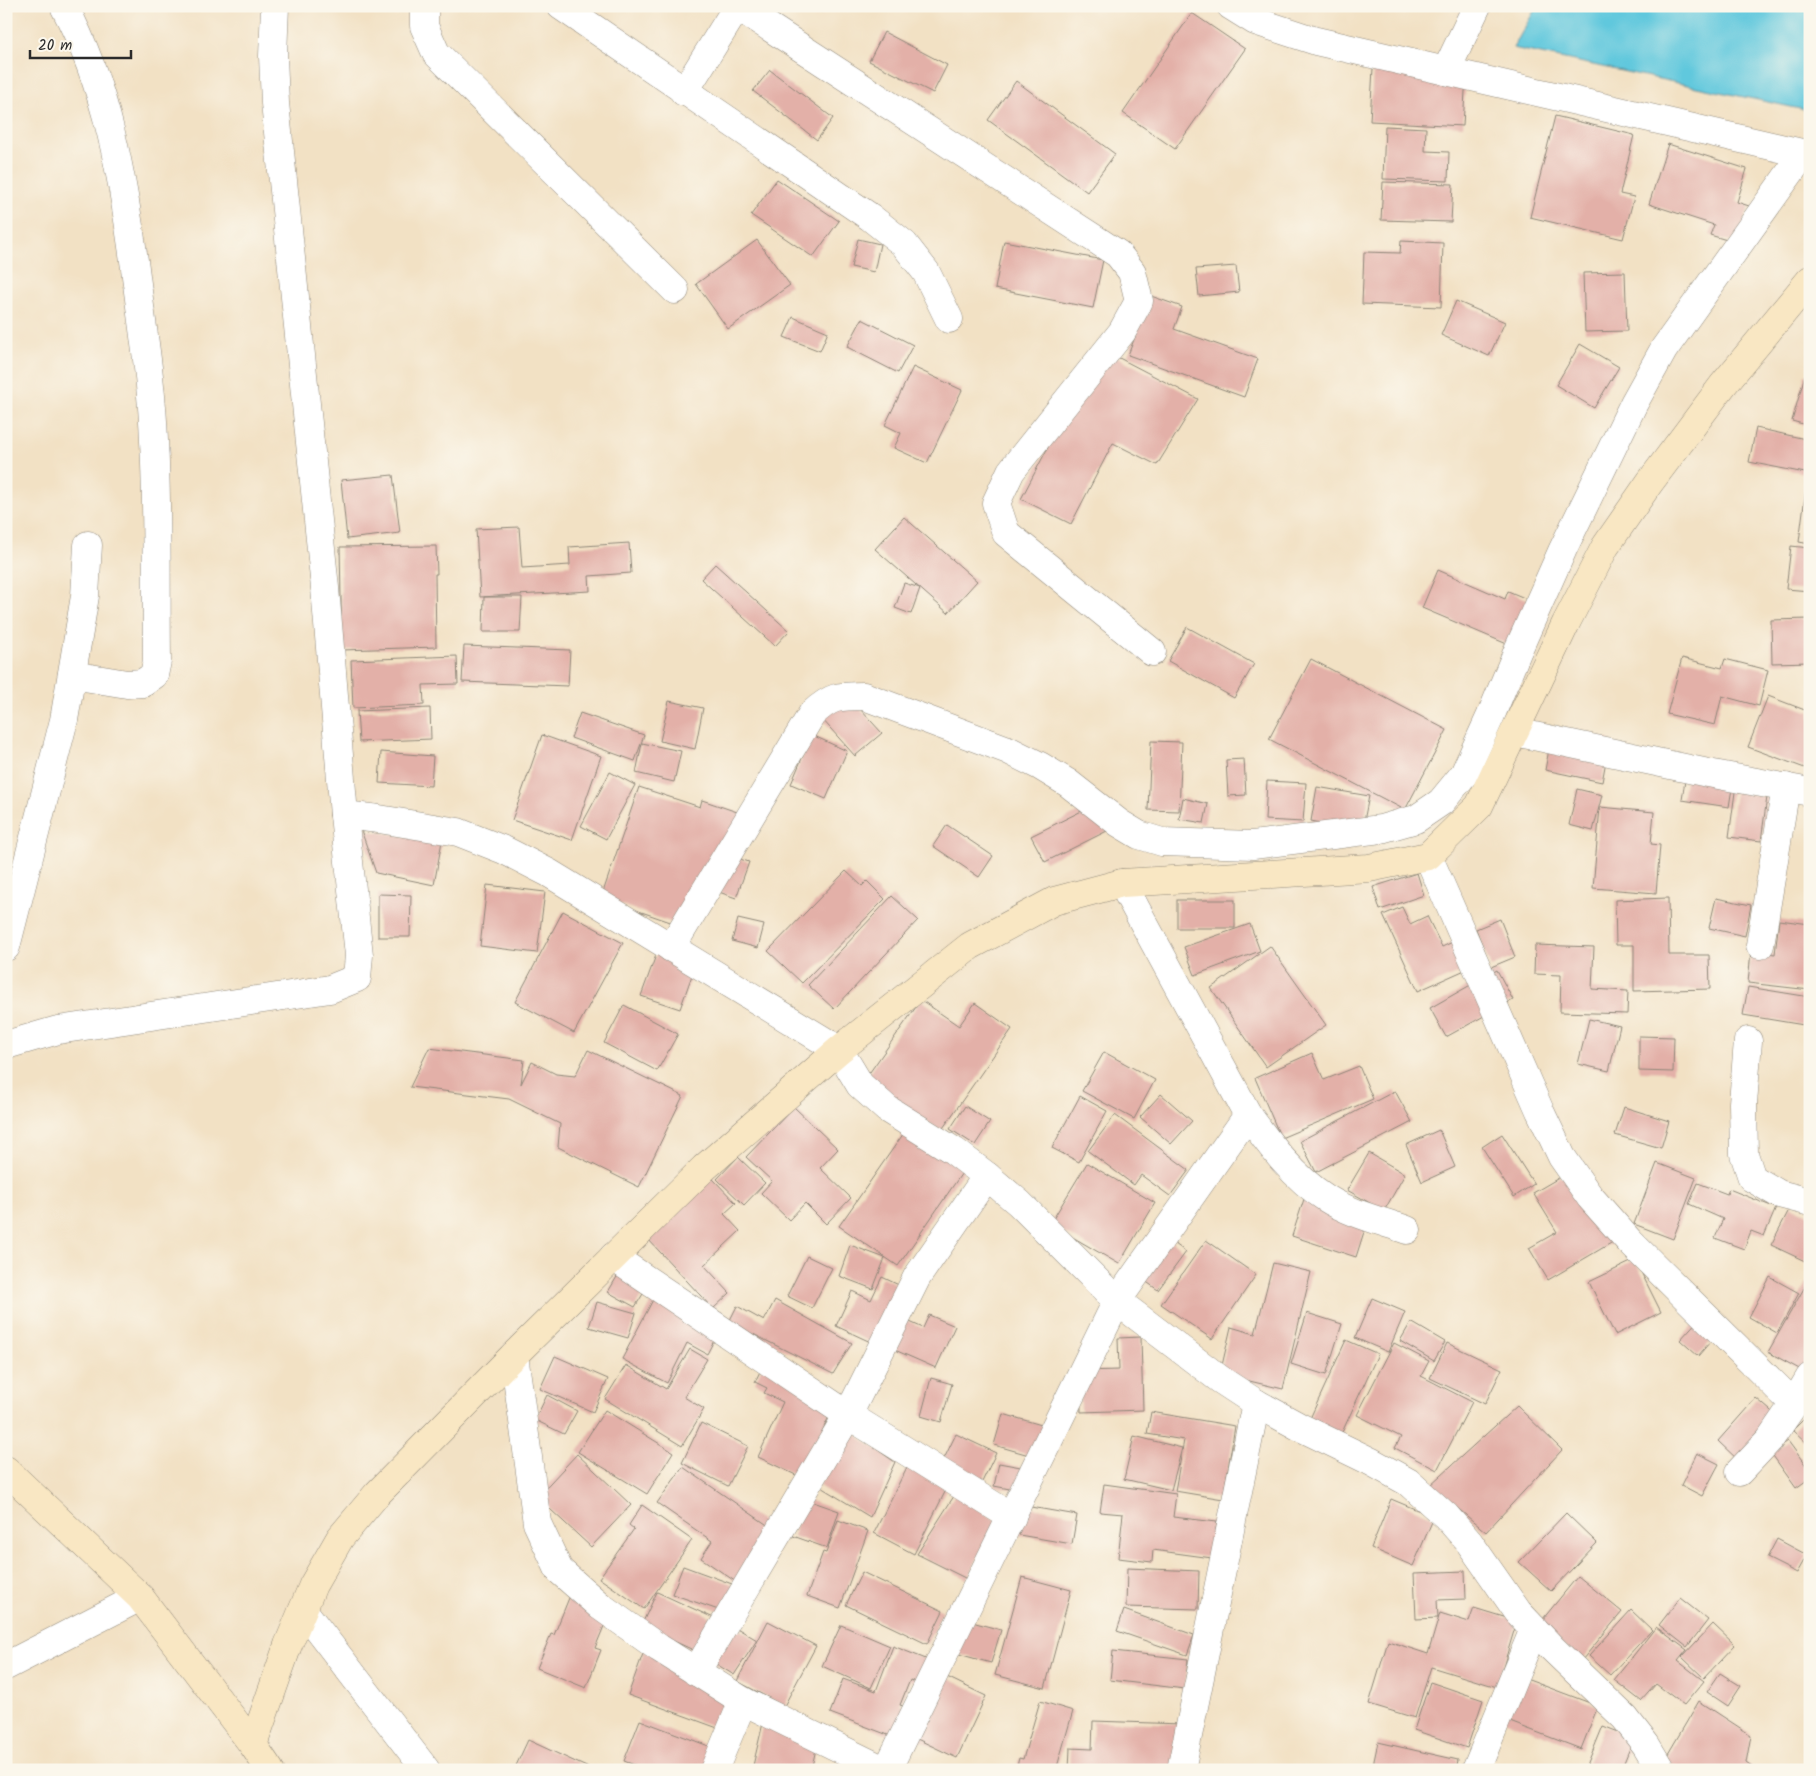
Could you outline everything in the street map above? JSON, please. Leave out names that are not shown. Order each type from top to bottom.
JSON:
[{"type":"street","points":[[64,6],[89,62],[103,100],[122,185],[150,380],[156,508],[157,661],[154,676],[143,683],[127,684],[72,675]]},
{"type":"street","points":[[6,1045],[58,1030],[330,989],[357,978],[359,955],[344,815],[325,588],[275,103],[273,56],[275,6]]},
{"type":"street","points":[[424,6],[424,26],[436,53],[675,290]]},
{"type":"street","points":[[561,6],[684,92],[870,217],[904,244],[926,272],[949,320]]},
{"type":"street","points":[[671,948],[812,714],[826,701],[844,696],[864,696],[1008,750],[1068,783],[1119,823],[1139,835],[1162,842],[1253,844],[1381,829],[1416,819],[1441,802],[1464,774],[1492,715],[1518,650],[1563,549],[1634,403],[1664,349],[1807,154],[1316,42],[1256,21],[1230,6]]},
{"type":"street","points":[[1446,71],[1477,6]]},
{"type":"street","points":[[684,92],[737,7],[1118,254],[1132,272],[1139,301],[1122,332],[1011,471],[996,503],[1006,533],[1152,652]]},
{"type":"street","points":[[254,1745],[288,1645],[313,1585],[340,1538],[377,1494],[514,1355],[704,1168],[839,1050],[970,946],[1054,901],[1122,883],[1369,868],[1428,856],[1479,806],[1566,623],[1605,548],[1650,482],[1723,385],[1810,280]]},
{"type":"street","points":[[6,947],[64,720],[85,596],[88,545]]},
{"type":"street","points":[[1515,732],[1708,773],[1798,789],[1760,945]]},
{"type":"street","points":[[344,815],[458,832],[504,850],[549,873],[839,1050],[860,1085],[887,1109],[954,1151],[987,1176],[1019,1203],[1117,1300],[1221,1380],[1256,1403],[1300,1427],[1370,1460],[1408,1482],[1446,1516],[1469,1542],[1518,1612],[1625,1718],[1646,1745],[1661,1770]]},
{"type":"street","points":[[1428,856],[1562,1157],[1590,1197],[1630,1242],[1794,1404]]},
{"type":"street","points":[[1122,883],[1248,1115],[1272,1148],[1289,1167],[1326,1198],[1363,1215],[1407,1230]]},
{"type":"street","points":[[1748,1041],[1743,1103],[1744,1154],[1752,1178],[1779,1194],[1810,1202]]},
{"type":"street","points":[[514,1355],[537,1523],[559,1570],[600,1606],[659,1648],[743,1702],[886,1770],[1117,1300],[1248,1115]]},
{"type":"street","points":[[696,1672],[848,1415],[917,1278],[987,1176]]},
{"type":"street","points":[[613,1257],[848,1415],[1012,1517]]},
{"type":"street","points":[[1739,1472],[1770,1439],[1810,1377]]},
{"type":"street","points":[[1181,1770],[1256,1403]]},
{"type":"street","points":[[6,1470],[140,1597],[254,1745],[270,1770]]},
{"type":"street","points":[[6,1666],[140,1597]]},
{"type":"street","points":[[302,1610],[426,1770]]},
{"type":"street","points":[[1476,1770],[1534,1629]]},
{"type":"street","points":[[714,1770],[743,1702]]},
{"type":"water","points":[[1537,6],[1810,6],[1810,111],[1513,48]]},
{"type":"building","points":[[1192,13],[1245,49],[1175,149],[1123,113]]},
{"type":"building","points":[[884,32],[947,65],[933,93],[869,61]]},
{"type":"building","points":[[1373,68],[1466,74],[1463,126],[1370,121]]},
{"type":"building","points":[[770,70],[833,118],[817,140],[753,91]]},
{"type":"building","points":[[1016,81],[1115,154],[1087,192],[988,120]]},
{"type":"building","points":[[1806,94],[1810,94],[1810,108],[1806,108]]},
{"type":"building","points":[[1555,116],[1634,135],[1620,194],[1634,197],[1623,239],[1530,217]]},
{"type":"building","points":[[1385,126],[1426,128],[1425,151],[1449,152],[1448,181],[1383,179]]},
{"type":"building","points":[[1668,144],[1747,169],[1737,202],[1749,206],[1737,243],[1710,235],[1714,225],[1649,204]]},
{"type":"building","points":[[777,179],[839,221],[813,257],[751,215]]},
{"type":"building","points":[[1383,182],[1453,184],[1451,222],[1381,220]]},
{"type":"building","points":[[858,239],[880,244],[874,272],[851,267]]},
{"type":"building","points":[[757,240],[790,285],[728,329],[696,284]]},
{"type":"building","points":[[1004,241],[1103,260],[1093,308],[995,289]]},
{"type":"building","points":[[1401,241],[1443,243],[1441,307],[1362,304],[1364,252],[1400,253]]},
{"type":"building","points":[[1236,266],[1239,292],[1199,296],[1196,269]]},
{"type":"building","points":[[1625,272],[1627,331],[1585,332],[1583,273]]},
{"type":"building","points":[[1151,296],[1182,307],[1174,329],[1258,359],[1244,397],[1128,355]]},
{"type":"building","points":[[1456,301],[1505,322],[1489,356],[1441,335]]},
{"type":"building","points":[[793,317],[828,332],[820,351],[784,337]]},
{"type":"building","points":[[862,319],[913,345],[898,373],[847,347]]},
{"type":"building","points":[[1580,344],[1619,367],[1594,408],[1556,385]]},
{"type":"building","points":[[1100,348],[1198,399],[1157,465],[1113,443],[1071,524],[1021,499]]},
{"type":"building","points":[[913,367],[962,390],[927,463],[894,448],[901,433],[885,425]]},
{"type":"building","points":[[1805,375],[1810,376],[1810,426],[1792,421]]},
{"type":"building","points":[[1756,428],[1810,440],[1810,474],[1749,462]]},
{"type":"building","points":[[393,475],[400,533],[347,539],[341,480]]},
{"type":"building","points":[[1806,488],[1810,488],[1810,544],[1799,542]]},
{"type":"building","points":[[904,517],[977,581],[948,613],[875,549]]},
{"type":"building","points":[[519,527],[522,568],[570,565],[569,547],[629,543],[631,573],[589,576],[590,591],[480,597],[476,529]]},
{"type":"building","points":[[436,546],[436,647],[342,650],[340,547]]},
{"type":"building","points":[[1791,546],[1810,548],[1810,591],[1786,589]]},
{"type":"building","points":[[715,564],[789,631],[775,646],[701,579]]},
{"type":"building","points":[[1438,570],[1505,599],[1508,591],[1534,602],[1514,647],[1422,608]]},
{"type":"building","points":[[904,583],[920,588],[911,614],[895,608]]},
{"type":"building","points":[[484,597],[522,597],[520,632],[483,632]]},
{"type":"building","points":[[1810,619],[1810,662],[1772,663],[1771,620]]},
{"type":"building","points":[[1187,627],[1254,664],[1234,698],[1168,661]]},
{"type":"building","points":[[464,646],[570,650],[568,686],[462,682]]},
{"type":"building","points":[[457,656],[458,684],[423,685],[424,705],[353,708],[351,660]]},
{"type":"building","points":[[1682,658],[1722,668],[1725,659],[1768,670],[1759,706],[1722,696],[1715,725],[1667,714]]},
{"type":"building","points":[[1311,659],[1447,730],[1405,810],[1269,739]]},
{"type":"building","points":[[848,696],[882,733],[855,756],[822,719]]},
{"type":"building","points":[[1768,696],[1810,712],[1810,770],[1748,747]]},
{"type":"building","points":[[669,701],[703,708],[695,749],[660,741]]},
{"type":"building","points":[[430,708],[431,739],[359,742],[357,711]]},
{"type":"building","points":[[580,713],[644,735],[635,761],[571,738]]},
{"type":"building","points":[[1553,729],[1610,740],[1602,782],[1545,770]]},
{"type":"building","points":[[542,735],[601,756],[572,840],[512,820]]},
{"type":"building","points":[[812,735],[847,751],[826,799],[791,784]]},
{"type":"building","points":[[1151,741],[1182,742],[1179,811],[1148,810]]},
{"type":"building","points":[[642,743],[681,751],[674,782],[636,773]]},
{"type":"building","points":[[381,752],[433,756],[431,786],[379,783]]},
{"type":"building","points":[[1244,759],[1246,795],[1228,796],[1226,760]]},
{"type":"building","points":[[1688,761],[1735,769],[1729,807],[1682,800]]},
{"type":"building","points":[[610,772],[635,785],[606,839],[581,826]]},
{"type":"building","points":[[1267,781],[1306,783],[1303,822],[1265,820]]},
{"type":"building","points":[[639,787],[700,807],[702,800],[743,814],[728,855],[749,862],[736,898],[696,884],[682,926],[601,898]]},
{"type":"building","points":[[1317,787],[1369,796],[1362,831],[1311,821]]},
{"type":"building","points":[[1577,789],[1602,795],[1593,831],[1569,825]]},
{"type":"building","points":[[1735,792],[1767,797],[1761,841],[1729,837]]},
{"type":"building","points":[[1183,798],[1208,804],[1204,823],[1179,819]]},
{"type":"building","points":[[1102,801],[1115,827],[1045,862],[1031,836]]},
{"type":"building","points":[[1600,807],[1654,812],[1651,844],[1660,845],[1656,893],[1593,888]]},
{"type":"building","points":[[947,825],[993,856],[979,877],[933,846]]},
{"type":"building","points":[[361,830],[442,841],[434,885],[376,873]]},
{"type":"building","points":[[846,871],[862,886],[867,881],[885,899],[802,983],[768,951]]},
{"type":"building","points":[[1417,873],[1424,895],[1380,910],[1373,887]]},
{"type":"building","points":[[487,885],[545,892],[537,953],[480,946]]},
{"type":"building","points":[[378,894],[411,895],[410,937],[378,937]]},
{"type":"building","points":[[892,896],[918,920],[834,1009],[808,985]]},
{"type":"building","points":[[1668,898],[1669,955],[1709,955],[1710,989],[1634,991],[1634,945],[1616,945],[1615,900]]},
{"type":"building","points":[[1716,898],[1751,905],[1745,936],[1709,928]]},
{"type":"building","points":[[1177,900],[1235,900],[1235,928],[1177,928]]},
{"type":"building","points":[[1402,907],[1410,924],[1427,916],[1442,947],[1463,937],[1476,965],[1418,991],[1383,915]]},
{"type":"building","points":[[563,911],[623,943],[574,1033],[515,1002]]},
{"type":"building","points":[[738,919],[764,925],[758,948],[732,941]]},
{"type":"building","points":[[1500,919],[1515,957],[1491,967],[1476,929]]},
{"type":"building","points":[[1779,920],[1810,924],[1810,990],[1748,983],[1751,951],[1775,954]]},
{"type":"building","points":[[1250,924],[1260,951],[1195,975],[1184,947]]},
{"type":"building","points":[[1535,945],[1594,947],[1592,989],[1628,991],[1627,1014],[1560,1012],[1561,975],[1534,974]]},
{"type":"building","points":[[1270,946],[1326,1025],[1266,1067],[1211,988]]},
{"type":"building","points":[[659,947],[697,961],[680,1009],[641,996]]},
{"type":"building","points":[[1497,970],[1513,1000],[1446,1037],[1430,1008]]},
{"type":"building","points":[[1748,987],[1810,997],[1810,1026],[1743,1015]]},
{"type":"building","points":[[921,1000],[959,1026],[975,1003],[1012,1029],[941,1131],[865,1079]]},
{"type":"building","points":[[624,1005],[678,1034],[657,1071],[604,1043]]},
{"type":"building","points":[[1589,1019],[1620,1026],[1609,1071],[1578,1064]]},
{"type":"building","points":[[1639,1036],[1674,1037],[1673,1072],[1639,1071]]},
{"type":"building","points":[[429,1048],[524,1060],[521,1084],[532,1062],[556,1074],[575,1076],[588,1050],[683,1096],[639,1187],[558,1147],[560,1124],[509,1099],[410,1087]]},
{"type":"building","points":[[1104,1052],[1155,1080],[1134,1119],[1082,1091]]},
{"type":"building","points":[[1312,1053],[1324,1080],[1359,1066],[1373,1099],[1281,1138],[1255,1078]]},
{"type":"building","points":[[1395,1091],[1412,1122],[1316,1172],[1300,1141]]},
{"type":"building","points":[[1161,1094],[1192,1121],[1171,1144],[1140,1117]]},
{"type":"building","points":[[1080,1096],[1107,1111],[1079,1162],[1052,1148]]},
{"type":"building","points":[[965,1106],[990,1122],[975,1145],[950,1129]]},
{"type":"building","points":[[794,1107],[838,1149],[820,1168],[851,1198],[826,1224],[805,1203],[789,1220],[761,1193],[772,1181],[746,1157]]},
{"type":"building","points":[[1624,1107],[1669,1121],[1661,1148],[1615,1135]]},
{"type":"building","points":[[1115,1115],[1189,1170],[1170,1196],[1141,1175],[1134,1185],[1088,1151]]},
{"type":"building","points":[[906,1130],[964,1170],[898,1266],[839,1226]]},
{"type":"building","points":[[1439,1130],[1455,1167],[1422,1182],[1406,1145]]},
{"type":"building","points":[[1502,1134],[1534,1184],[1514,1197],[1482,1147]]},
{"type":"building","points":[[1369,1153],[1405,1174],[1384,1211],[1347,1190]]},
{"type":"building","points":[[738,1157],[765,1183],[744,1205],[717,1179]]},
{"type":"building","points":[[1087,1163],[1155,1203],[1119,1264],[1050,1224]]},
{"type":"building","points":[[1657,1163],[1696,1178],[1673,1239],[1634,1224]]},
{"type":"building","points":[[1581,1165],[1623,1236],[1548,1280],[1529,1248],[1557,1232],[1533,1193]]},
{"type":"building","points":[[712,1178],[736,1203],[724,1214],[740,1231],[704,1265],[730,1293],[713,1309],[647,1238]]},
{"type":"building","points":[[1698,1183],[1727,1194],[1729,1189],[1776,1208],[1764,1236],[1751,1231],[1744,1249],[1715,1238],[1723,1219],[1689,1204]]},
{"type":"building","points":[[1306,1193],[1370,1213],[1356,1257],[1292,1236]]},
{"type":"building","points":[[1791,1206],[1810,1215],[1810,1255],[1807,1262],[1771,1245]]},
{"type":"building","points":[[1156,1230],[1186,1252],[1158,1290],[1128,1269]]},
{"type":"building","points":[[1206,1240],[1256,1275],[1212,1339],[1161,1304]]},
{"type":"building","points":[[850,1245],[885,1258],[873,1289],[839,1276]]},
{"type":"building","points":[[807,1256],[832,1268],[812,1308],[787,1296]]},
{"type":"building","points":[[1635,1260],[1661,1312],[1615,1335],[1589,1282]]},
{"type":"building","points":[[625,1263],[652,1279],[635,1307],[608,1292]]},
{"type":"building","points":[[1273,1263],[1311,1272],[1283,1389],[1220,1374],[1231,1327],[1255,1334]]},
{"type":"building","points":[[882,1277],[905,1288],[877,1345],[836,1326],[852,1291],[871,1300]]},
{"type":"building","points":[[1770,1277],[1799,1293],[1777,1333],[1749,1317]]},
{"type":"building","points":[[1807,1283],[1810,1284],[1810,1359],[1803,1371],[1768,1352]]},
{"type":"building","points":[[657,1292],[722,1325],[707,1354],[687,1343],[667,1383],[622,1359]]},
{"type":"building","points":[[1372,1298],[1405,1312],[1388,1352],[1355,1338]]},
{"type":"building","points":[[775,1300],[852,1343],[833,1374],[729,1322],[737,1306],[764,1321]]},
{"type":"building","points":[[597,1302],[636,1313],[628,1338],[589,1327]]},
{"type":"building","points":[[1307,1313],[1342,1324],[1326,1375],[1291,1364]]},
{"type":"building","points":[[929,1315],[955,1326],[936,1368],[888,1347],[901,1318],[923,1328]]},
{"type":"building","points":[[1700,1318],[1717,1334],[1698,1356],[1680,1340]]},
{"type":"building","points":[[1411,1322],[1445,1342],[1434,1361],[1400,1341]]},
{"type":"building","points":[[1141,1337],[1143,1410],[1081,1412],[1080,1371],[1119,1370],[1118,1338]]},
{"type":"building","points":[[1346,1340],[1378,1354],[1339,1439],[1307,1425]]},
{"type":"building","points":[[1394,1343],[1429,1361],[1421,1376],[1472,1402],[1437,1470],[1395,1448],[1401,1437],[1357,1415]]},
{"type":"building","points":[[1447,1343],[1502,1369],[1485,1404],[1430,1378]]},
{"type":"building","points":[[690,1349],[707,1359],[684,1397],[704,1409],[682,1446],[605,1399],[626,1365],[666,1389]]},
{"type":"building","points":[[555,1356],[608,1379],[593,1412],[540,1389]]},
{"type":"building","points":[[765,1361],[839,1396],[800,1477],[758,1457],[783,1402],[764,1393],[767,1388],[755,1382]]},
{"type":"building","points":[[931,1378],[952,1384],[941,1422],[921,1416]]},
{"type":"building","points":[[547,1395],[577,1411],[564,1434],[535,1420]]},
{"type":"building","points":[[1756,1398],[1778,1417],[1739,1461],[1718,1441]]},
{"type":"building","points":[[1517,1406],[1562,1450],[1486,1532],[1430,1485]]},
{"type":"building","points":[[605,1410],[673,1452],[647,1494],[578,1452]]},
{"type":"building","points":[[1151,1412],[1235,1426],[1223,1499],[1175,1491],[1184,1440],[1147,1434]]},
{"type":"building","points":[[1810,1413],[1810,1444],[1809,1445],[1793,1430]]},
{"type":"building","points":[[1003,1414],[1045,1426],[1036,1457],[994,1445]]},
{"type":"building","points":[[701,1423],[748,1446],[728,1486],[682,1463]]},
{"type":"building","points":[[850,1431],[895,1462],[870,1517],[819,1486]]},
{"type":"building","points":[[956,1434],[996,1453],[982,1482],[942,1463]]},
{"type":"building","points":[[1134,1436],[1182,1448],[1171,1490],[1124,1479]]},
{"type":"building","points":[[1788,1441],[1810,1471],[1810,1478],[1796,1488],[1771,1453]]},
{"type":"building","points":[[1697,1453],[1719,1464],[1702,1496],[1681,1485]]},
{"type":"building","points":[[577,1454],[631,1505],[591,1547],[537,1497]]},
{"type":"building","points":[[999,1463],[1026,1468],[1020,1491],[994,1486]]},
{"type":"building","points":[[683,1467],[779,1533],[742,1586],[701,1558],[712,1541],[657,1503]]},
{"type":"building","points":[[907,1467],[947,1488],[914,1554],[874,1533]]},
{"type":"building","points":[[1104,1484],[1176,1494],[1173,1517],[1217,1522],[1212,1558],[1153,1550],[1152,1562],[1118,1558],[1123,1514],[1100,1512]]},
{"type":"building","points":[[956,1493],[997,1521],[967,1579],[917,1554]]},
{"type":"building","points":[[805,1499],[839,1511],[827,1548],[793,1536]]},
{"type":"building","points":[[1391,1499],[1434,1517],[1413,1566],[1371,1548]]},
{"type":"building","points":[[642,1505],[692,1540],[644,1609],[599,1578],[634,1529],[629,1525]]},
{"type":"building","points":[[1025,1506],[1077,1515],[1072,1544],[1019,1535]]},
{"type":"building","points":[[1566,1513],[1597,1543],[1551,1591],[1519,1562]]},
{"type":"building","points":[[838,1520],[868,1531],[840,1608],[807,1596],[823,1552],[826,1553]]},
{"type":"building","points":[[1777,1539],[1807,1555],[1797,1573],[1767,1558]]},
{"type":"building","points":[[683,1566],[743,1588],[733,1615],[672,1594]]},
{"type":"building","points":[[1127,1568],[1199,1571],[1198,1609],[1126,1607]]},
{"type":"building","points":[[1465,1571],[1466,1599],[1437,1600],[1438,1618],[1416,1619],[1414,1573]]},
{"type":"building","points":[[862,1572],[943,1611],[927,1644],[846,1605]]},
{"type":"building","points":[[1578,1576],[1622,1612],[1582,1660],[1538,1625]]},
{"type":"building","points":[[1022,1577],[1071,1590],[1045,1688],[995,1675]]},
{"type":"building","points":[[657,1592],[718,1620],[702,1654],[641,1626]]},
{"type":"building","points":[[571,1593],[611,1609],[595,1648],[601,1650],[586,1688],[537,1668],[551,1634],[554,1635]]},
{"type":"building","points":[[1680,1598],[1708,1620],[1687,1647],[1659,1625]]},
{"type":"building","points":[[1474,1608],[1517,1621],[1497,1687],[1431,1667],[1415,1718],[1369,1704],[1388,1641],[1428,1654],[1440,1613],[1469,1622]]},
{"type":"building","points":[[1124,1610],[1194,1635],[1187,1655],[1117,1631]]},
{"type":"building","points":[[1631,1610],[1652,1630],[1610,1675],[1589,1656]]},
{"type":"building","points":[[965,1620],[1001,1630],[991,1663],[955,1653]]},
{"type":"building","points":[[768,1621],[816,1646],[784,1706],[737,1681]]},
{"type":"building","points":[[1713,1624],[1735,1645],[1704,1678],[1682,1657]]},
{"type":"building","points":[[841,1625],[890,1646],[871,1688],[822,1666]]},
{"type":"building","points":[[735,1627],[757,1640],[734,1675],[713,1662]]},
{"type":"building","points":[[1656,1627],[1687,1650],[1678,1661],[1704,1681],[1684,1705],[1656,1684],[1641,1701],[1614,1680]]},
{"type":"building","points":[[893,1646],[931,1661],[922,1684],[910,1680],[900,1705],[916,1711],[904,1741],[830,1713],[843,1679],[876,1691]]},
{"type":"building","points":[[644,1651],[739,1686],[723,1730],[628,1695]]},
{"type":"building","points":[[1113,1651],[1188,1659],[1185,1689],[1110,1680]]},
{"type":"building","points":[[1720,1673],[1741,1686],[1728,1706],[1707,1692]]},
{"type":"building","points":[[945,1676],[986,1696],[957,1758],[915,1738]]},
{"type":"building","points":[[1518,1676],[1598,1706],[1581,1749],[1502,1719]]},
{"type":"building","points":[[1430,1682],[1483,1700],[1467,1748],[1414,1730]]},
{"type":"building","points":[[1040,1701],[1073,1711],[1057,1767],[1054,1766],[1052,1770],[1016,1770],[1019,1758],[1023,1759]]},
{"type":"building","points":[[1699,1701],[1751,1735],[1746,1763],[1756,1770],[1681,1770],[1665,1759]]},
{"type":"building","points":[[640,1720],[714,1748],[705,1770],[648,1770],[624,1761]]},
{"type":"building","points":[[1093,1721],[1182,1724],[1180,1769],[1069,1770],[1070,1748],[1092,1749]]},
{"type":"building","points":[[763,1723],[819,1737],[811,1770],[752,1770]]},
{"type":"building","points":[[1603,1726],[1634,1738],[1621,1770],[1597,1770],[1587,1765]]},
{"type":"building","points":[[528,1740],[593,1770],[514,1770]]},
{"type":"building","points":[[1378,1742],[1458,1760],[1456,1770],[1372,1770]]}]
